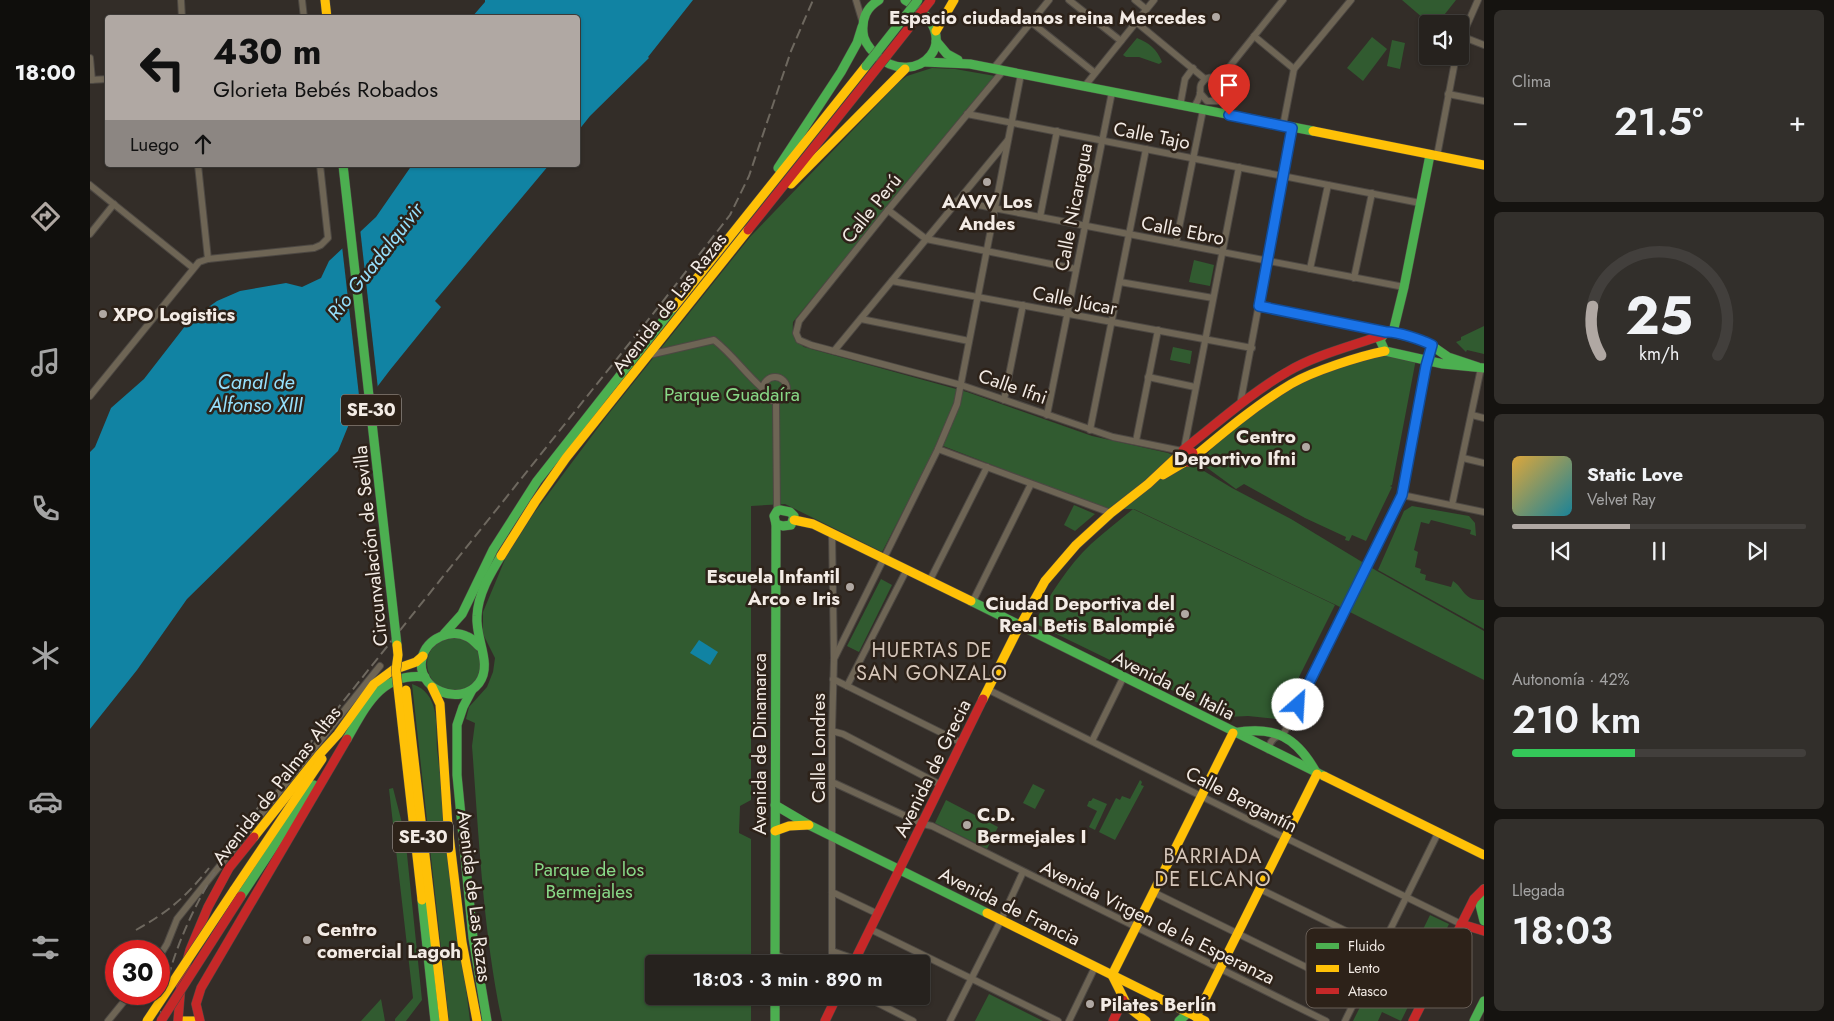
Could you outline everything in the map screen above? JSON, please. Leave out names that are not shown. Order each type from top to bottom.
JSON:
[{"type":"main road","points":[[325,0],[327,15]]},
{"type":"main road","points":[[748,214],[841,72],[857,43],[867,11],[880,0]]},
{"type":"main road","points":[[905,0],[928,17],[936,36],[950,57],[970,64],[1484,166]]},
{"type":"main road","name":"Avenida de Las Razas","points":[[444,634],[462,614],[493,550],[537,481],[918,0]]},
{"type":"main road","name":"Avenida de Las Razas","points":[[480,647],[476,622],[479,605],[489,577],[516,530],[579,442],[931,0]]},
{"type":"main road","points":[[862,25],[866,41],[874,54],[890,64],[913,68],[924,62],[932,54],[936,36],[954,0]]},
{"type":"main road","points":[[924,62],[970,64]]},
{"type":"main road","points":[[756,220],[906,68]]},
{"type":"main road","points":[[1388,351],[1380,344],[1390,334],[1404,287],[1420,203],[1433,156]]},
{"type":"main road","name":"Circunvalación de Sevilla","points":[[343,167],[398,655],[396,670],[435,1021]]},
{"type":"main road","points":[[1388,351],[1397,346],[1390,334]]},
{"type":"main road","points":[[1185,454],[1240,405],[1286,372],[1302,364],[1390,334],[1416,338],[1432,345],[1448,357],[1481,368]]},
{"type":"main road","points":[[1185,454],[1292,383],[1331,367],[1374,353],[1388,351],[1458,367],[1481,368]]},
{"type":"main road","name":"Avenida de Grecia","points":[[857,955],[988,690],[1045,581],[1076,545],[1111,513],[1185,454]]},
{"type":"main road","points":[[777,511],[790,512],[794,516],[794,520],[791,525],[783,526],[776,524],[774,517],[777,511]]},
{"type":"main road","name":"Avenida de Italia","points":[[794,520],[813,524],[832,533],[1484,855]]},
{"type":"main road","name":"Avenida de Dinamarca","points":[[775,954],[776,524]]},
{"type":"main road","points":[[451,632],[464,634],[480,647],[484,656],[485,670],[479,683],[472,690],[452,695],[441,693],[432,687],[425,677],[422,667],[423,656],[431,642],[444,634],[451,632]]},
{"type":"main road","name":"Circunvalación de Sevilla","points":[[398,655],[404,670],[444,1021]]},
{"type":"main road","name":"Avenida de Palmas Altas","points":[[178,1021],[184,969],[196,933],[215,893],[241,852],[338,734],[374,684],[393,670],[416,662],[423,656]]},
{"type":"main road","name":"Avenida de Palmas Altas","points":[[200,1021],[196,1008],[201,988],[294,830],[348,733],[371,700],[387,682],[412,675],[425,677]]},
{"type":"main road","name":"Avenida de Las Razas","points":[[432,687],[440,704],[448,826],[462,942],[477,1021]]},
{"type":"main road","name":"Avenida de Las Razas","points":[[472,690],[457,726],[457,775],[473,938],[487,1021]]},
{"type":"main road","points":[[1146,1021],[1135,1015],[1123,1000],[1112,975],[1233,732],[1259,729],[1284,735],[1304,751],[1317,774],[1196,1017],[1179,1021]]},
{"type":"main road","points":[[147,1021],[348,733]]},
{"type":"main road","points":[[161,1021],[266,844],[338,734]]},
{"type":"main road","name":"Avenida de Francia","points":[[775,805],[832,837],[1196,1017]]},
{"type":"main road","points":[[775,830],[794,824],[793,816]]},
{"type":"main road","points":[[789,826],[809,825]]},
{"type":"main road","points":[[1484,889],[1480,905],[1484,921]]},
{"type":"main road","points":[[1459,928],[1474,899],[1484,889]]},
{"type":"main road","name":"Calle Bergantín","points":[[1461,924],[1484,931]]},
{"type":"main road","points":[[1113,1021],[1123,1000]]},
{"type":"main road","points":[[1474,1021],[1484,1001]]},
{"type":"main road","points":[[775,1005],[775,1021]]},
{"type":"main road","points":[[825,1021],[833,1005]]},
{"type":"main road","points":[[1413,1021],[1419,1008]]},
{"type":"main road","points":[[183,1021],[196,1021]]},
{"type":"street","points":[[181,0],[182,15]]},
{"type":"street","points":[[302,0],[304,15]]},
{"type":"street","points":[[856,0],[862,25]]},
{"type":"street","points":[[993,69],[1049,0]]},
{"type":"street","points":[[1069,0],[1120,42]]},
{"type":"street","points":[[1135,0],[1146,9]]},
{"type":"street","points":[[1084,87],[1154,0]]},
{"type":"street","points":[[1219,80],[1282,0]]},
{"type":"street","points":[[1240,405],[1284,176],[1294,69],[1351,0]]},
{"type":"street","points":[[1469,20],[1478,0]]},
{"type":"street","points":[[1031,22],[1096,73]]},
{"type":"street","points":[[1136,22],[1205,79]]},
{"type":"street","points":[[1254,36],[1294,69]]},
{"type":"street","points":[[1469,41],[1484,45]]},
{"type":"street","points":[[90,58],[91,80],[105,78]]},
{"type":"street","points":[[1433,156],[1454,65]]},
{"type":"street","points":[[1180,106],[1185,79],[1194,68]]},
{"type":"street","name":"Calle Perú","points":[[834,351],[811,346],[799,340],[796,333],[799,321],[1003,71]]},
{"type":"street","points":[[834,659],[938,449],[957,404],[1021,74]]},
{"type":"street","points":[[1193,108],[1205,79],[1219,80],[1224,87],[1221,98],[1216,101],[1207,101],[1200,93]]},
{"type":"street","name":"Calle Nicaragua","points":[[1047,415],[1112,92]]},
{"type":"street","points":[[1448,94],[1484,101]]},
{"type":"street","points":[[1221,98],[1229,115]]},
{"type":"street","points":[[1176,244],[1203,110]]},
{"type":"street","name":"Calle Tajo","points":[[967,114],[1420,203]]},
{"type":"street","points":[[1040,217],[1057,132]]},
{"type":"street","points":[[834,351],[1009,139]]},
{"type":"street","points":[[1090,430],[1146,149]]},
{"type":"street","points":[[198,167],[208,259]]},
{"type":"street","points":[[90,396],[199,262],[208,259],[314,248],[321,245],[328,238],[320,167]]},
{"type":"street","points":[[1185,454],[1195,388],[1240,167]]},
{"type":"street","points":[[90,185],[193,268]]},
{"type":"street","points":[[1310,269],[1328,185]]},
{"type":"street","points":[[1354,278],[1372,193]]},
{"type":"street","name":"Calle Ebro","points":[[957,201],[1404,287]]},
{"type":"street","points":[[90,234],[114,204]]},
{"type":"street","points":[[888,210],[926,239],[1076,269]]},
{"type":"street","name":"Calle Júcar","points":[[892,280],[1252,348]]},
{"type":"street","points":[[1120,282],[1213,298]]},
{"type":"street","points":[[1004,400],[1024,305]]},
{"type":"street","points":[[1259,306],[1390,334]]},
{"type":"street","points":[[860,319],[969,341]]},
{"type":"street","points":[[1136,441],[1158,330]]},
{"type":"street","points":[[648,356],[714,340],[728,351],[762,388],[767,399],[776,402],[787,393],[787,385],[783,379],[772,377],[765,381],[762,388]]},
{"type":"street","points":[[1269,750],[1272,739],[1276,736],[1284,735],[1402,495],[1427,359],[1432,345]]},
{"type":"street","name":"Calle Ifni","points":[[834,351],[961,386],[1090,430],[1185,454]]},
{"type":"street","points":[[1452,505],[1481,368]]},
{"type":"street","points":[[1148,377],[1195,388]]},
{"type":"street","points":[[776,402],[777,511]]},
{"type":"street","points":[[1472,416],[1484,418]]},
{"type":"street","points":[[938,449],[1111,513]]},
{"type":"street","points":[[1463,458],[1484,463]]},
{"type":"street","points":[[929,582],[987,467]]},
{"type":"street","points":[[972,603],[1031,484]]},
{"type":"street","points":[[1402,495],[1484,512]]},
{"type":"street","name":"Calle Londres","points":[[832,533],[834,659],[832,731],[832,955]]},
{"type":"street","points":[[847,686],[906,570]]},
{"type":"street","points":[[169,940],[177,919],[380,666]]},
{"type":"street","points":[[1092,741],[1123,678]]},
{"type":"street","points":[[833,679],[962,743]]},
{"type":"street","name":"Calle Bergantín","points":[[988,690],[1279,836],[1461,924]]},
{"type":"street","points":[[832,731],[843,734],[942,785]]},
{"type":"street","name":"Avenida Virgen de la Esperanza","points":[[832,782],[923,824],[932,826],[1326,1021]]},
{"type":"street","points":[[1391,928],[1438,833]]},
{"type":"street","points":[[950,1021],[1023,872]]},
{"type":"street","points":[[1260,888],[1341,928]]},
{"type":"street","points":[[832,892],[878,914]]},
{"type":"street","points":[[1153,892],[1306,967]]},
{"type":"street","points":[[870,929],[1058,1021]]},
{"type":"street","points":[[832,951],[841,955]]},
{"type":"street","points":[[1069,1021],[1095,967]]},
{"type":"street","points":[[108,1021],[121,1005]]},
{"type":"street","points":[[882,1005],[913,1021]]},
{"type":"street","points":[[1345,1021],[1352,1008]]},
{"type":"green space","points":[[1402,0],[1456,0],[1444,15],[1420,15]]},
{"type":"green space","points":[[1372,37],[1387,49],[1363,81],[1347,68]]},
{"type":"green space","points":[[1137,38],[1152,47],[1158,53],[1162,62],[1159,64],[1139,57],[1126,57],[1123,55]]},
{"type":"green space","points":[[1392,40],[1405,43],[1400,69],[1387,66]]},
{"type":"green space","points":[[932,68],[955,69],[995,76],[793,322],[793,333],[798,342],[804,347],[967,392],[1092,436],[1168,453],[1194,465],[1484,631],[1484,680],[1336,605],[1134,509],[1106,509],[938,444],[882,552],[785,504],[751,506],[751,800],[740,806],[739,833],[751,839],[751,955],[645,955],[645,1005],[751,1005],[751,1021],[502,1021],[490,953],[482,884],[472,746],[475,723],[466,719],[469,707],[487,687],[493,672],[495,658],[483,634],[483,612],[506,557],[534,513],[606,417],[750,237],[899,82],[907,76]]},
{"type":"green space","points":[[1194,260],[1214,265],[1210,286],[1189,282]]},
{"type":"green space","points":[[1484,326],[1484,354],[1467,350],[1466,352],[1456,342],[1461,340],[1461,337]]},
{"type":"green space","points":[[1173,347],[1192,351],[1190,364],[1170,360]]},
{"type":"green space","name":"Centro Deportivo Ifni","points":[[1377,354],[1416,359],[1392,485],[1390,486],[1392,487],[1366,541],[1352,535],[1349,541],[1345,540],[1346,537],[1305,518],[1244,484],[1236,489],[1206,467],[1202,460],[1215,445],[1241,422],[1294,384]]},
{"type":"green space","points":[[1074,505],[1095,514],[1075,531],[1064,525]]},
{"type":"green space","points":[[1412,506],[1469,516],[1475,523],[1476,536],[1470,534],[1471,530],[1431,520],[1429,524],[1421,522],[1414,550],[1418,552],[1415,567],[1421,569],[1420,573],[1426,575],[1425,580],[1451,587],[1453,581],[1468,597],[1484,600],[1484,629],[1378,570],[1404,511]]},
{"type":"green space","name":"Ciudad Deportiva del Real Betis Balompié","points":[[1133,509],[1335,605],[1278,719],[1248,716],[1227,717],[1034,623],[1074,562],[1091,544]]},
{"type":"green space","points":[[881,579],[892,585],[859,652],[847,646]]},
{"type":"green space","points":[[454,637],[464,639],[473,645],[479,654],[481,664],[479,674],[473,683],[464,689],[454,691],[444,689],[435,683],[429,674],[427,664],[429,654],[435,645],[444,639]]},
{"type":"green space","points":[[412,684],[428,694],[435,710],[437,749],[470,1021],[449,1021]]},
{"type":"green space","points":[[1140,780],[1142,782],[1141,785],[1144,786],[1115,840],[1099,832],[1116,798],[1120,800],[1122,796],[1130,799]]},
{"type":"green space","points":[[1033,784],[1045,790],[1035,809],[1023,803]]},
{"type":"green space","points":[[393,788],[405,835],[422,1000],[406,1021],[395,1021],[413,998],[389,789]]},
{"type":"green space","points":[[1093,798],[1107,804],[1095,830],[1089,827],[1097,811],[1087,806]]},
{"type":"green space","name":"C.D. Bermejales I","points":[[946,800],[998,827],[987,849],[935,823]]},
{"type":"green space","points":[[1430,915],[1449,924],[1447,928],[1424,928]]},
{"type":"green space","points":[[989,994],[1043,1021],[975,1021]]},
{"type":"green space","points":[[381,999],[385,1021],[361,1021]]},
{"type":"green space","points":[[1360,1008],[1407,1008],[1401,1021],[1382,1012],[1378,1021],[1353,1021]]},
{"type":"water","points":[[485,0],[693,0],[649,58],[590,116],[580,128],[580,15],[474,15]]},
{"type":"water","name":"Canal de Alfonso XIII","points":[[411,167],[547,167],[435,301],[441,307],[349,424],[338,451],[187,599],[137,670],[90,729],[90,452],[95,447],[111,408],[144,379],[189,321],[217,301],[240,291],[286,283],[302,287],[321,278],[329,261],[376,217]]},
{"type":"water","points":[[699,640],[718,652],[710,665],[690,653]]},
{"type":"pier","points":[[360,228],[378,389],[361,413],[342,246]]},
{"type":"railway","points":[[278,783],[730,215],[749,176],[791,51],[813,0]]},
{"type":"railway","points":[[238,833],[276,785]]},
{"type":"railway","points":[[160,1021],[170,969],[189,920],[214,873],[242,828]]},
{"type":"railway","points":[[136,930],[158,917],[176,903],[209,868]]},
{"type":"traffic: fast","points":[[879,0],[871,6],[864,18],[864,39],[876,55],[891,65],[907,67],[920,64],[931,55],[936,43],[934,29],[925,15],[905,0]]},
{"type":"traffic: fast","points":[[866,66],[918,0]]},
{"type":"traffic: fast","points":[[778,168],[841,72],[857,43],[862,27]]},
{"type":"traffic: fast","points":[[936,41],[947,54],[958,60]]},
{"type":"traffic: fast","points":[[924,62],[970,64],[1313,131]]},
{"type":"traffic: fast","points":[[1393,332],[1404,287],[1430,155]]},
{"type":"traffic: fast","points":[[343,167],[397,645]]},
{"type":"traffic: fast","points":[[444,634],[462,614],[493,550],[537,481],[673,308]]},
{"type":"traffic: fast","points":[[1478,367],[1448,357],[1425,341],[1389,332],[1384,334],[1380,340],[1385,351],[1443,364],[1484,368]]},
{"type":"traffic: fast","points":[[780,510],[790,512],[794,516],[791,525],[783,526],[776,524],[774,516],[780,510]]},
{"type":"traffic: fast","points":[[775,955],[776,524]]},
{"type":"traffic: fast","points":[[480,647],[470,638],[461,634],[447,634],[434,640],[422,658],[422,669],[425,679],[432,686],[451,694],[461,694],[471,690],[479,683],[483,676],[484,660],[478,634],[478,608],[485,584],[501,556]]},
{"type":"traffic: fast","points":[[971,601],[1324,776]]},
{"type":"traffic: fast","points":[[347,739],[368,704],[386,686],[397,680],[410,677],[425,677]]},
{"type":"traffic: fast","points":[[472,690],[463,707],[457,725],[457,775],[473,938],[487,1021]]},
{"type":"traffic: fast","points":[[1233,733],[1261,731],[1283,737],[1301,751],[1317,774]]},
{"type":"traffic: fast","points":[[241,896],[314,785]]},
{"type":"traffic: fast","points":[[775,805],[809,825],[987,913]]},
{"type":"traffic: fast","points":[[1484,889],[1480,905],[1484,921]]},
{"type":"traffic: fast","points":[[422,900],[435,1021]]},
{"type":"traffic: fast","points":[[1474,1021],[1484,1001]]},
{"type":"traffic: fast","points":[[775,1005],[775,1021]]},
{"type":"traffic: fast","points":[[1179,1021],[1188,1013]]},
{"type":"traffic: slow","points":[[325,0],[327,15]]},
{"type":"traffic: slow","points":[[936,31],[954,0]]},
{"type":"traffic: slow","points":[[673,308],[866,66]]},
{"type":"traffic: slow","points":[[791,184],[905,69]]},
{"type":"traffic: slow","points":[[1313,131],[1484,165]]},
{"type":"traffic: slow","points":[[501,556],[535,502],[566,458],[748,230]]},
{"type":"traffic: slow","points":[[1193,458],[1253,410],[1291,384],[1337,364],[1385,351]]},
{"type":"traffic: slow","points":[[983,699],[1045,581],[1076,545],[1111,513],[1148,484],[1180,454]]},
{"type":"traffic: slow","points":[[1163,475],[1185,462]]},
{"type":"traffic: slow","points":[[794,520],[813,524],[971,601]]},
{"type":"traffic: slow","points":[[397,645],[396,670],[422,900]]},
{"type":"traffic: slow","points":[[254,837],[338,734],[374,684],[393,670],[416,662],[423,656]]},
{"type":"traffic: slow","points":[[432,687],[440,704],[448,826],[462,942],[477,1021]]},
{"type":"traffic: slow","points":[[406,690],[444,1021]]},
{"type":"traffic: slow","points":[[1146,1021],[1128,1007],[1112,975],[1233,733]]},
{"type":"traffic: slow","points":[[234,890],[322,759]]},
{"type":"traffic: slow","points":[[1196,1017],[1317,774]]},
{"type":"traffic: slow","points":[[1324,776],[1484,855]]},
{"type":"traffic: slow","points":[[775,831],[789,826],[809,825]]},
{"type":"traffic: slow","points":[[147,1021],[234,890]]},
{"type":"traffic: slow","points":[[987,913],[1205,1021]]},
{"type":"traffic: slow","points":[[183,1021],[196,1021]]},
{"type":"traffic: jam","points":[[874,72],[931,0]]},
{"type":"traffic: jam","points":[[748,230],[874,72]]},
{"type":"traffic: jam","points":[[1186,449],[1193,453],[1193,458],[1188,462],[1181,458],[1183,450],[1247,399],[1287,372],[1322,356],[1383,335]]},
{"type":"traffic: jam","points":[[857,955],[983,699]]},
{"type":"traffic: jam","points":[[200,1021],[196,1004],[201,988],[347,739]]},
{"type":"traffic: jam","points":[[178,1021],[181,983],[190,950],[208,907],[229,868],[254,837]]},
{"type":"traffic: jam","points":[[1460,928],[1474,899],[1484,889]]},
{"type":"traffic: jam","points":[[161,1021],[241,896]]},
{"type":"traffic: jam","points":[[1461,924],[1484,931]]},
{"type":"traffic: jam","points":[[1113,1021],[1123,1000]]},
{"type":"traffic: jam","points":[[825,1021],[833,1005]]},
{"type":"traffic: jam","points":[[1413,1021],[1420,1008]]},
{"type":"place","name":"Espacio ciudadanos reina Mercedes","points":[[1216,17]]},
{"type":"place","name":"AAVV Los Andes","points":[[987,182]]},
{"type":"place","name":"XPO Logistics","points":[[103,314]]},
{"type":"place","name":"Centro Deportivo Ifni","points":[[1306,447]]},
{"type":"place","name":"Escuela Infantil Arco e Iris","points":[[850,587]]},
{"type":"place","name":"Ciudad Deportiva del Real Betis Balompié","points":[[1185,614]]},
{"type":"place","name":"C.D. Bermejales I","points":[[967,825]]},
{"type":"place","name":"Centro comercial Lagoh","points":[[307,940]]},
{"type":"place","name":"Pilates Berlín","points":[[1090,1004]]},
{"type":"district","name":"HUERTAS DE SAN GONZALO","points":[[932,662]]},
{"type":"district","name":"BARRIADA DE ELCANO","points":[[1213,868]]},
{"type":"route","points":[[1229,115],[1292,128],[1259,306],[1393,332],[1397,335],[1425,341],[1432,345],[1426,366],[1402,495],[1298,705]]},
{"type":"water label","name":"Río Guadalquivir","points":[[375,261]]},
{"type":"park label","name":"Parque Guadaíra","points":[[732,394]]},
{"type":"park label","name":"Parque de los Bermejales","points":[[589,880]]}]
